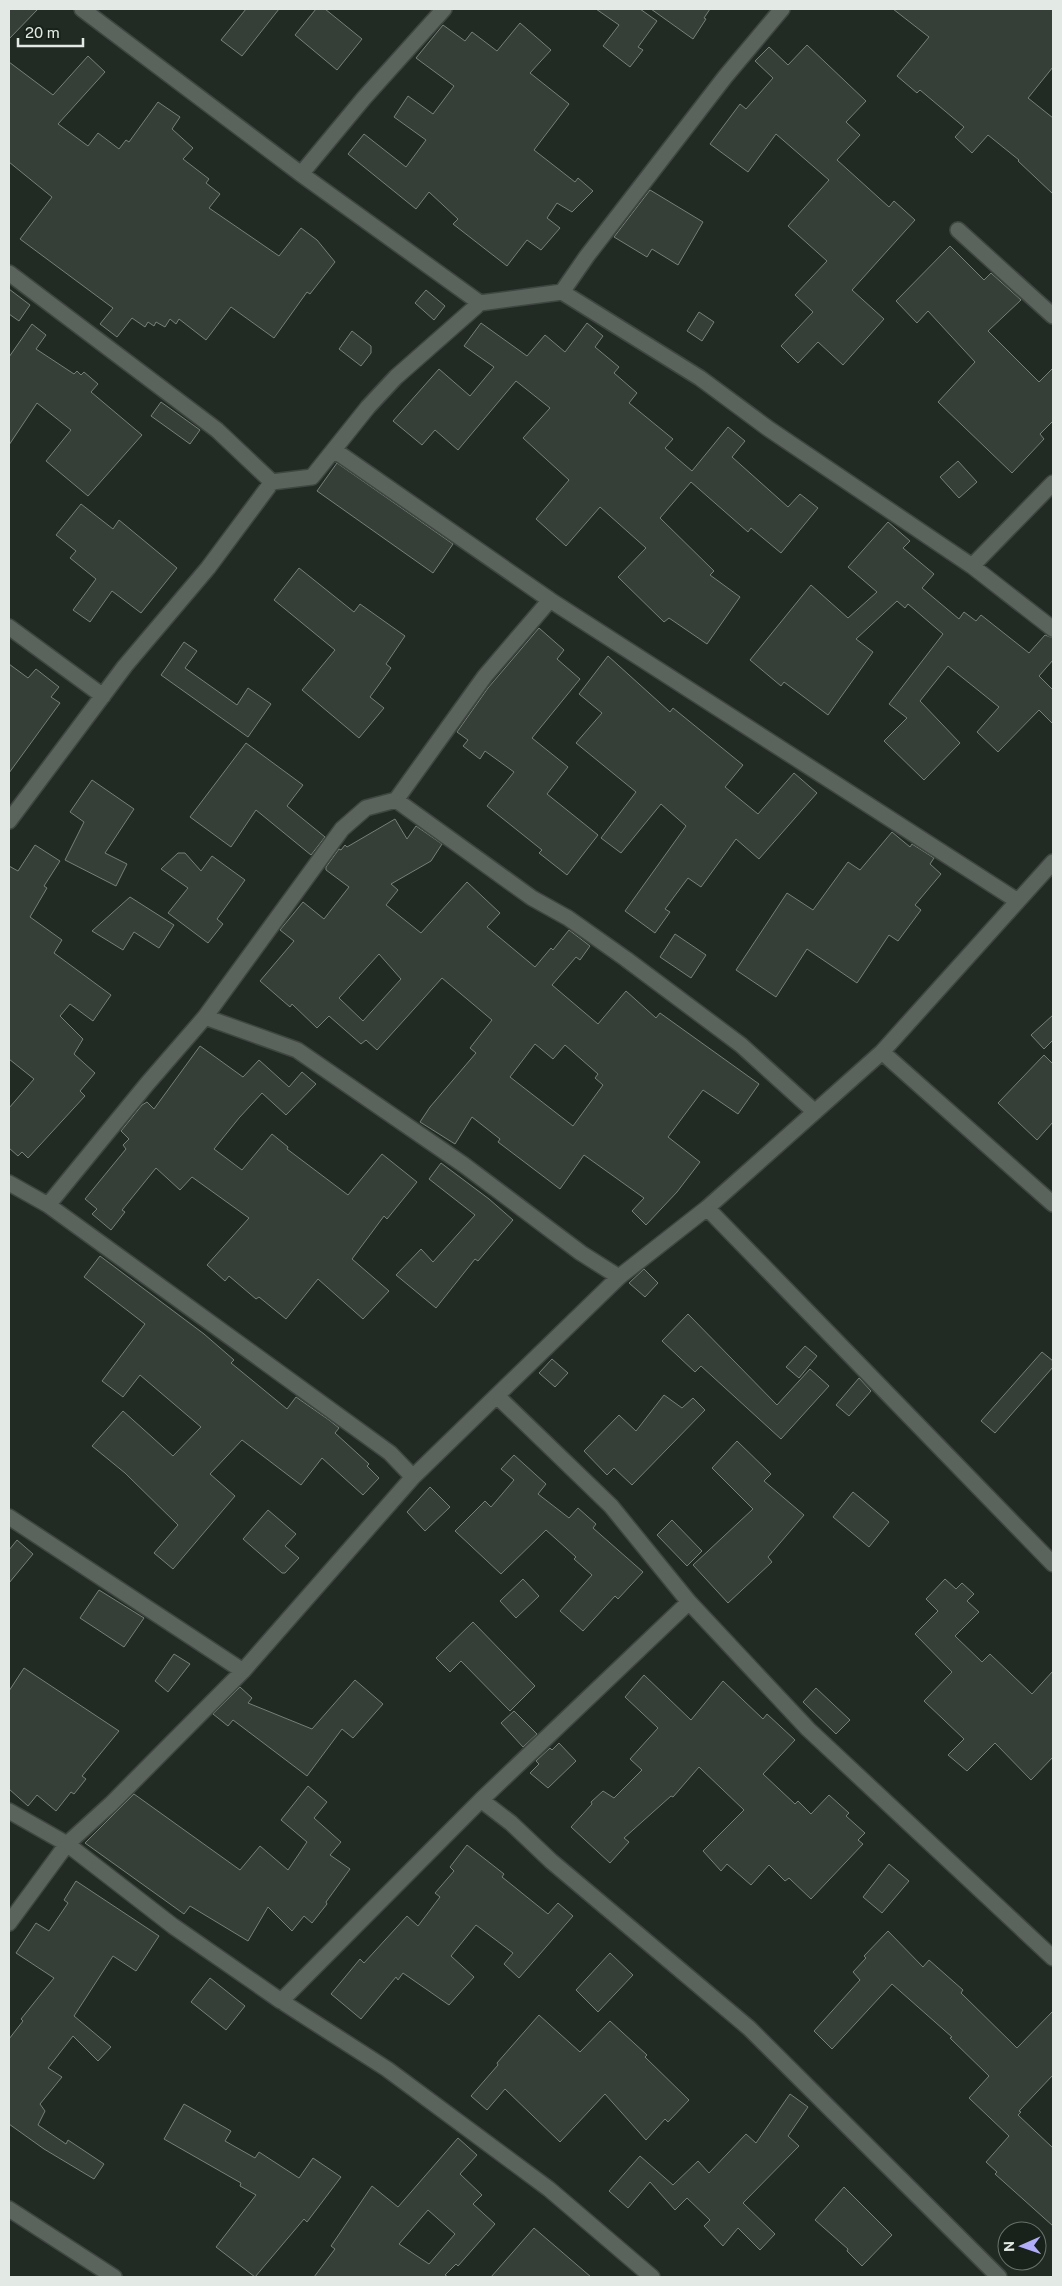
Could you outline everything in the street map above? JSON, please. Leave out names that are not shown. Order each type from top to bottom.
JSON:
[{"type":"street","points":[[301,174],[364,98],[444,9]]},
{"type":"street","points":[[562,292],[587,256],[724,77],[782,9]]},
{"type":"street","points":[[90,11],[301,174],[480,303]]},
{"type":"street","points":[[958,230],[1053,316]]},
{"type":"street","points":[[9,273],[217,430],[272,482]]},
{"type":"street","points":[[9,822],[125,666],[208,568],[272,482],[312,477],[396,377],[480,303],[562,292],[700,378],[769,429],[972,566],[1053,629]]},
{"type":"street","points":[[334,450],[550,600],[1016,900]]},
{"type":"street","points":[[972,566],[1053,483]]},
{"type":"street","points":[[48,1204],[205,1017],[342,829],[366,808],[396,800],[485,676],[550,600]]},
{"type":"street","points":[[9,627],[103,696]]},
{"type":"street","points":[[396,800],[532,898],[568,918],[626,958],[741,1045],[815,1112]]},
{"type":"street","points":[[9,1923],[67,1844],[111,1804],[243,1671],[413,1477],[619,1277],[708,1208],[882,1052],[1016,900],[1053,862]]},
{"type":"street","points":[[205,1017],[297,1050],[464,1165],[581,1253],[619,1277]]},
{"type":"street","points":[[882,1052],[1053,1204]]},
{"type":"street","points":[[9,1183],[48,1204],[390,1454],[413,1477]]},
{"type":"street","points":[[708,1208],[1053,1564]]},
{"type":"street","points":[[497,1396],[611,1506],[689,1602],[808,1729],[1053,1958]]},
{"type":"street","points":[[9,1517],[243,1671]]},
{"type":"street","points":[[281,2001],[481,1800],[689,1602]]},
{"type":"street","points":[[481,1800],[511,1823],[551,1861],[749,2028],[999,2277]]},
{"type":"street","points":[[9,1811],[67,1844],[174,1926],[281,2001],[387,2069],[549,2189],[652,2277]]},
{"type":"street","points":[[9,2209],[114,2277]]},
{"type":"building","points":[[9,9],[38,9],[9,39]]},
{"type":"building","points":[[246,9],[279,9],[242,56],[221,40]]},
{"type":"building","points":[[316,9],[325,9],[362,39],[337,70],[295,35]]},
{"type":"building","points":[[596,9],[640,9],[657,21],[638,47],[643,50],[630,67],[603,46],[619,25]]},
{"type":"building","points":[[651,9],[710,9],[693,39]]},
{"type":"building","points":[[893,9],[1053,9],[1053,67],[1028,98],[1053,118],[1053,194],[1019,160],[988,135],[972,153],[955,137],[964,127],[920,90],[917,93],[897,76],[929,37]]},
{"type":"building","points":[[520,23],[551,50],[530,73],[569,104],[534,150],[575,182],[578,178],[593,191],[572,212],[557,203],[547,218],[560,228],[541,250],[527,240],[507,266],[453,224],[458,219],[429,192],[416,209],[348,154],[364,134],[406,167],[426,140],[394,117],[408,96],[433,114],[454,86],[416,58],[443,25],[465,41],[472,32],[497,51]]},
{"type":"building","points":[[807,45],[866,101],[846,122],[860,135],[837,160],[889,207],[894,201],[915,220],[852,290],[884,319],[843,365],[818,342],[798,363],[781,346],[813,312],[795,295],[827,261],[788,226],[829,180],[776,134],[748,172],[710,144],[740,104],[746,109],[773,78],[755,61],[769,47],[788,65]]},
{"type":"building","points":[[88,56],[105,72],[58,124],[88,146],[98,133],[119,149],[126,140],[129,142],[158,102],[180,117],[172,129],[193,148],[183,159],[209,179],[206,183],[220,194],[209,208],[279,256],[301,228],[317,240],[335,262],[310,294],[307,292],[274,338],[231,307],[206,340],[179,319],[176,324],[170,319],[165,327],[156,322],[154,326],[148,322],[145,327],[132,318],[117,337],[100,324],[113,308],[20,239],[52,197],[9,162],[9,62],[53,95]]},
{"type":"building","points":[[650,190],[703,222],[678,265],[652,249],[647,257],[614,237]]},
{"type":"building","points":[[950,246],[984,280],[991,273],[1021,300],[988,331],[1039,382],[1053,368],[1053,421],[1040,434],[1044,439],[1012,473],[938,402],[975,362],[928,311],[917,323],[896,301]]},
{"type":"building","points":[[9,289],[30,305],[19,321],[9,314]]},
{"type":"building","points":[[426,290],[445,306],[434,320],[415,303]]},
{"type":"building","points":[[699,312],[714,322],[702,341],[687,331]]},
{"type":"building","points":[[481,323],[527,356],[545,335],[565,352],[587,323],[603,336],[595,347],[619,367],[614,373],[637,393],[629,403],[673,439],[665,448],[692,471],[728,427],[745,441],[732,457],[788,507],[800,494],[818,508],[781,553],[751,528],[748,532],[691,482],[660,518],[714,571],[710,575],[740,597],[707,644],[669,618],[664,622],[618,577],[646,548],[600,507],[566,546],[536,519],[569,480],[523,438],[550,408],[516,381],[458,450],[435,430],[422,445],[393,421],[439,369],[470,396],[494,367],[464,346]]},
{"type":"building","points":[[32,324],[46,335],[36,349],[74,374],[77,371],[81,375],[84,372],[98,384],[91,392],[142,435],[88,496],[46,461],[71,430],[37,403],[9,445],[9,357]]},
{"type":"building","points":[[352,331],[371,346],[371,353],[361,366],[339,349]]},
{"type":"building","points":[[161,402],[200,430],[190,444],[151,416]]},
{"type":"building","points":[[958,461],[977,482],[959,498],[940,477]]},
{"type":"building","points":[[337,463],[453,544],[433,573],[317,491]]},
{"type":"building","points":[[81,504],[113,529],[119,520],[177,568],[141,613],[112,591],[90,622],[73,610],[96,579],[70,558],[76,551],[56,535]]},
{"type":"building","points":[[888,522],[910,541],[903,548],[934,574],[922,588],[959,619],[964,612],[976,621],[981,615],[1029,653],[1045,635],[1053,638],[1053,660],[1039,676],[1053,690],[1053,724],[1039,710],[998,752],[977,732],[999,707],[948,666],[920,701],[960,743],[924,780],[884,741],[907,718],[889,704],[943,634],[908,604],[905,608],[897,601],[856,639],[873,652],[828,715],[784,682],[781,686],[750,660],[811,585],[848,618],[877,592],[848,567]]},
{"type":"building","points":[[299,568],[354,612],[360,604],[405,636],[386,664],[391,668],[370,697],[384,708],[359,738],[302,690],[335,650],[274,600]]},
{"type":"building","points":[[539,628],[564,650],[557,659],[580,679],[532,738],[568,767],[547,794],[598,835],[567,875],[539,853],[542,850],[487,806],[514,772],[485,751],[480,759],[463,746],[468,740],[457,732],[488,688]]},
{"type":"building","points":[[184,642],[197,651],[185,668],[237,705],[248,688],[271,704],[248,737],[161,675]]},
{"type":"building","points":[[608,656],[670,712],[673,708],[743,765],[725,787],[758,814],[794,773],[817,793],[759,859],[736,839],[701,887],[688,878],[665,909],[670,912],[655,933],[625,911],[686,826],[661,804],[621,853],[601,838],[636,792],[576,743],[602,713],[579,694]]},
{"type":"building","points":[[9,664],[28,678],[36,669],[59,687],[51,697],[60,703],[9,773]]},
{"type":"building","points":[[246,743],[303,785],[287,806],[325,837],[311,855],[256,810],[231,847],[190,817]]},
{"type":"building","points":[[92,780],[134,809],[105,853],[127,864],[116,886],[65,860],[84,822],[70,812]]},
{"type":"building","points":[[395,819],[407,839],[416,826],[442,844],[431,861],[391,884],[398,890],[386,905],[421,933],[467,882],[500,913],[487,927],[535,967],[551,948],[553,950],[569,930],[590,946],[580,960],[576,957],[552,985],[598,1024],[626,991],[656,1018],[660,1013],[759,1084],[738,1114],[703,1090],[668,1137],[700,1162],[677,1192],[646,1225],[632,1211],[644,1198],[584,1155],[560,1189],[498,1142],[500,1139],[472,1117],[455,1144],[420,1122],[430,1107],[476,1053],[470,1048],[492,1020],[442,978],[377,1050],[366,1040],[361,1044],[329,1016],[317,1028],[292,1004],[290,1007],[260,981],[294,941],[280,930],[303,902],[324,919],[349,887],[326,870],[326,867],[339,849],[341,850],[345,845],[347,847]],"holes":[[[379,954],[401,979],[363,1021],[339,998]],[[535,1044],[553,1059],[565,1045],[598,1074],[595,1078],[603,1085],[573,1126],[510,1077]]]},
{"type":"building","points":[[892,832],[910,847],[912,844],[934,858],[930,864],[941,874],[915,905],[921,910],[898,941],[889,935],[857,983],[807,949],[776,997],[736,970],[787,893],[813,910],[848,862],[860,870]]},
{"type":"building","points":[[35,845],[60,861],[44,886],[47,888],[30,917],[62,940],[54,953],[111,995],[93,1021],[70,1004],[60,1016],[83,1039],[74,1054],[95,1073],[80,1091],[85,1096],[28,1158],[22,1152],[18,1156],[9,1148],[9,1108],[34,1079],[9,1059],[9,866],[18,871]]},
{"type":"building","points":[[178,853],[185,853],[201,871],[212,856],[245,880],[217,919],[223,924],[208,943],[168,913],[188,888],[161,869]]},
{"type":"building","points":[[130,897],[174,925],[159,948],[134,932],[123,950],[92,931]]},
{"type":"building","points":[[675,934],[706,955],[691,978],[660,957]]},
{"type":"building","points":[[1053,1015],[1053,1040],[1044,1049],[1031,1035]]},
{"type":"building","points":[[200,1046],[243,1077],[259,1060],[289,1087],[302,1072],[316,1084],[286,1115],[262,1093],[239,1118],[214,1149],[242,1170],[272,1134],[288,1147],[287,1149],[348,1195],[382,1154],[417,1182],[387,1219],[384,1216],[352,1259],[389,1291],[363,1319],[318,1279],[286,1319],[259,1297],[256,1299],[229,1276],[225,1281],[207,1265],[249,1218],[192,1177],[180,1190],[156,1168],[122,1210],[125,1212],[111,1230],[92,1214],[97,1209],[85,1199],[126,1149],[123,1145],[129,1139],[121,1131],[142,1105],[147,1102],[154,1109]]},
{"type":"building","points":[[1044,1055],[1053,1064],[1053,1122],[1037,1140],[998,1103]]},
{"type":"building","points":[[441,1163],[489,1199],[513,1220],[478,1261],[475,1259],[436,1308],[396,1275],[421,1249],[433,1262],[475,1215],[429,1179]]},
{"type":"building","points":[[100,1256],[204,1334],[234,1360],[231,1363],[287,1409],[296,1397],[329,1420],[339,1428],[335,1433],[369,1464],[367,1466],[379,1478],[363,1495],[322,1458],[301,1485],[242,1440],[210,1474],[235,1496],[173,1569],[154,1553],[178,1525],[125,1473],[92,1446],[123,1411],[173,1456],[201,1427],[140,1375],[123,1397],[102,1381],[145,1324],[84,1277]]},
{"type":"building","points":[[644,1269],[658,1283],[645,1297],[629,1283]]},
{"type":"building","points":[[688,1314],[777,1405],[810,1369],[829,1386],[781,1439],[701,1366],[695,1372],[662,1341]]},
{"type":"building","points":[[805,1346],[817,1356],[799,1378],[786,1367]]},
{"type":"building","points":[[1042,1352],[1053,1361],[1053,1367],[995,1433],[981,1421]]},
{"type":"building","points":[[552,1359],[568,1373],[555,1387],[539,1373]]},
{"type":"building","points":[[859,1378],[871,1391],[849,1416],[836,1405]]},
{"type":"building","points":[[664,1395],[682,1408],[693,1398],[705,1410],[632,1485],[614,1468],[607,1475],[584,1451],[619,1415],[636,1431]]},
{"type":"building","points":[[737,1441],[771,1474],[764,1481],[804,1515],[768,1557],[772,1562],[728,1603],[693,1565],[753,1509],[712,1468]]},
{"type":"building","points":[[514,1455],[546,1484],[538,1494],[569,1518],[578,1508],[596,1524],[593,1528],[643,1572],[618,1599],[615,1596],[583,1631],[560,1611],[592,1575],[574,1559],[576,1557],[546,1530],[501,1574],[455,1531],[485,1501],[491,1507],[514,1480],[501,1469]]},
{"type":"building","points":[[430,1487],[450,1507],[425,1531],[407,1512]]},
{"type":"building","points":[[853,1492],[889,1522],[869,1547],[833,1517]]},
{"type":"building","points":[[268,1510],[296,1534],[285,1546],[299,1558],[285,1573],[282,1573],[243,1539]]},
{"type":"building","points":[[672,1520],[702,1551],[687,1566],[657,1535]]},
{"type":"building","points":[[17,1540],[33,1554],[9,1583],[9,1550]]},
{"type":"building","points":[[523,1579],[539,1596],[516,1618],[500,1601]]},
{"type":"building","points":[[945,1579],[956,1589],[962,1583],[974,1594],[967,1601],[979,1612],[955,1636],[982,1662],[990,1654],[1032,1694],[1053,1671],[1053,1757],[1031,1780],[995,1743],[967,1771],[948,1755],[964,1739],[924,1701],[952,1672],[915,1634],[938,1611],[926,1599]]},
{"type":"building","points":[[99,1590],[144,1618],[124,1647],[80,1618]]},
{"type":"building","points":[[473,1622],[535,1686],[510,1711],[461,1661],[450,1672],[436,1658]]},
{"type":"building","points":[[174,1654],[190,1664],[168,1692],[155,1681]]},
{"type":"building","points":[[24,1668],[119,1731],[82,1776],[86,1779],[74,1794],[71,1792],[56,1811],[37,1795],[28,1806],[9,1789],[9,1691]]},
{"type":"building","points":[[644,1675],[691,1720],[723,1681],[763,1719],[767,1714],[795,1740],[763,1774],[795,1804],[798,1801],[811,1814],[829,1795],[849,1813],[846,1816],[865,1833],[858,1840],[863,1844],[811,1899],[789,1878],[785,1881],[769,1865],[751,1885],[727,1864],[721,1871],[703,1851],[744,1810],[699,1767],[673,1797],[671,1796],[624,1838],[629,1842],[610,1863],[571,1827],[592,1804],[591,1802],[603,1791],[614,1798],[642,1770],[630,1759],[658,1728],[625,1697]]},
{"type":"building","points":[[355,1680],[383,1704],[353,1738],[342,1729],[307,1776],[233,1720],[228,1726],[213,1714],[240,1687],[252,1698],[248,1703],[312,1729]]},
{"type":"building","points":[[816,1688],[850,1720],[836,1734],[803,1702]]},
{"type":"building","points":[[514,1711],[537,1734],[523,1747],[501,1723]]},
{"type":"building","points":[[559,1743],[576,1761],[548,1788],[530,1773],[539,1764],[536,1761],[550,1748],[552,1750]]},
{"type":"building","points":[[308,1786],[327,1802],[314,1818],[341,1842],[330,1855],[350,1869],[312,1923],[304,1916],[292,1931],[268,1907],[248,1941],[190,1906],[184,1914],[85,1843],[134,1794],[240,1870],[260,1846],[288,1870],[307,1842],[281,1820]]},
{"type":"building","points":[[467,1845],[504,1874],[502,1877],[548,1914],[558,1903],[573,1916],[519,1978],[504,1964],[513,1953],[476,1925],[451,1956],[474,1977],[449,2005],[403,1973],[398,1980],[396,1977],[361,2019],[331,1994],[360,1959],[364,1963],[407,1916],[418,1926],[440,1897],[435,1893],[454,1871],[450,1867]]},
{"type":"building","points":[[889,1864],[909,1881],[882,1913],[863,1897]]},
{"type":"building","points":[[76,1881],[159,1936],[136,1971],[113,1956],[74,2016],[111,2047],[98,2061],[73,2036],[48,2068],[62,2077],[40,2104],[45,2111],[38,2125],[66,2144],[68,2140],[104,2164],[94,2179],[44,2149],[9,2124],[9,2039],[23,2021],[21,2019],[54,1978],[16,1953],[36,1923],[49,1931],[68,1903],[64,1900]]},
{"type":"building","points":[[888,1931],[923,1967],[929,1960],[963,1990],[961,1993],[1017,2048],[1053,2011],[1053,2075],[1019,2111],[1021,2112],[1018,2115],[1053,2148],[1053,2226],[995,2174],[997,2172],[986,2162],[1009,2136],[969,2098],[989,2076],[950,2038],[952,2037],[892,1984],[832,2049],[814,2031],[860,1980],[853,1972],[866,1958],[864,1956]]},
{"type":"building","points":[[610,1953],[633,1975],[598,2012],[576,1990]]},
{"type":"building","points":[[210,1978],[245,2006],[226,2030],[191,2002]]},
{"type":"building","points":[[539,2015],[580,2052],[610,2021],[647,2055],[645,2057],[689,2100],[668,2122],[665,2119],[646,2140],[605,2094],[560,2142],[505,2089],[487,2110],[471,2096]]},
{"type":"building","points":[[790,2094],[808,2107],[788,2136],[799,2146],[743,2203],[775,2234],[760,2250],[738,2228],[723,2246],[704,2226],[710,2220],[687,2198],[675,2210],[650,2182],[628,2208],[609,2191],[640,2156],[673,2185],[698,2161],[709,2173],[746,2134],[756,2143]]},
{"type":"building","points":[[184,2104],[231,2131],[225,2141],[255,2158],[259,2152],[299,2178],[313,2158],[341,2177],[307,2222],[304,2219],[255,2277],[216,2247],[256,2195],[240,2186],[241,2183],[164,2139]]},
{"type":"building","points":[[458,2138],[477,2155],[460,2174],[482,2195],[473,2204],[495,2224],[458,2266],[456,2264],[445,2275],[448,2277],[314,2277],[335,2249],[331,2246],[372,2186],[398,2207]],"holes":[[[428,2210],[455,2234],[429,2264],[399,2244]]]},
{"type":"building","points":[[844,2187],[892,2235],[862,2266],[847,2251],[848,2249],[815,2220]]},
{"type":"building","points":[[534,2228],[591,2277],[491,2277]]}]
